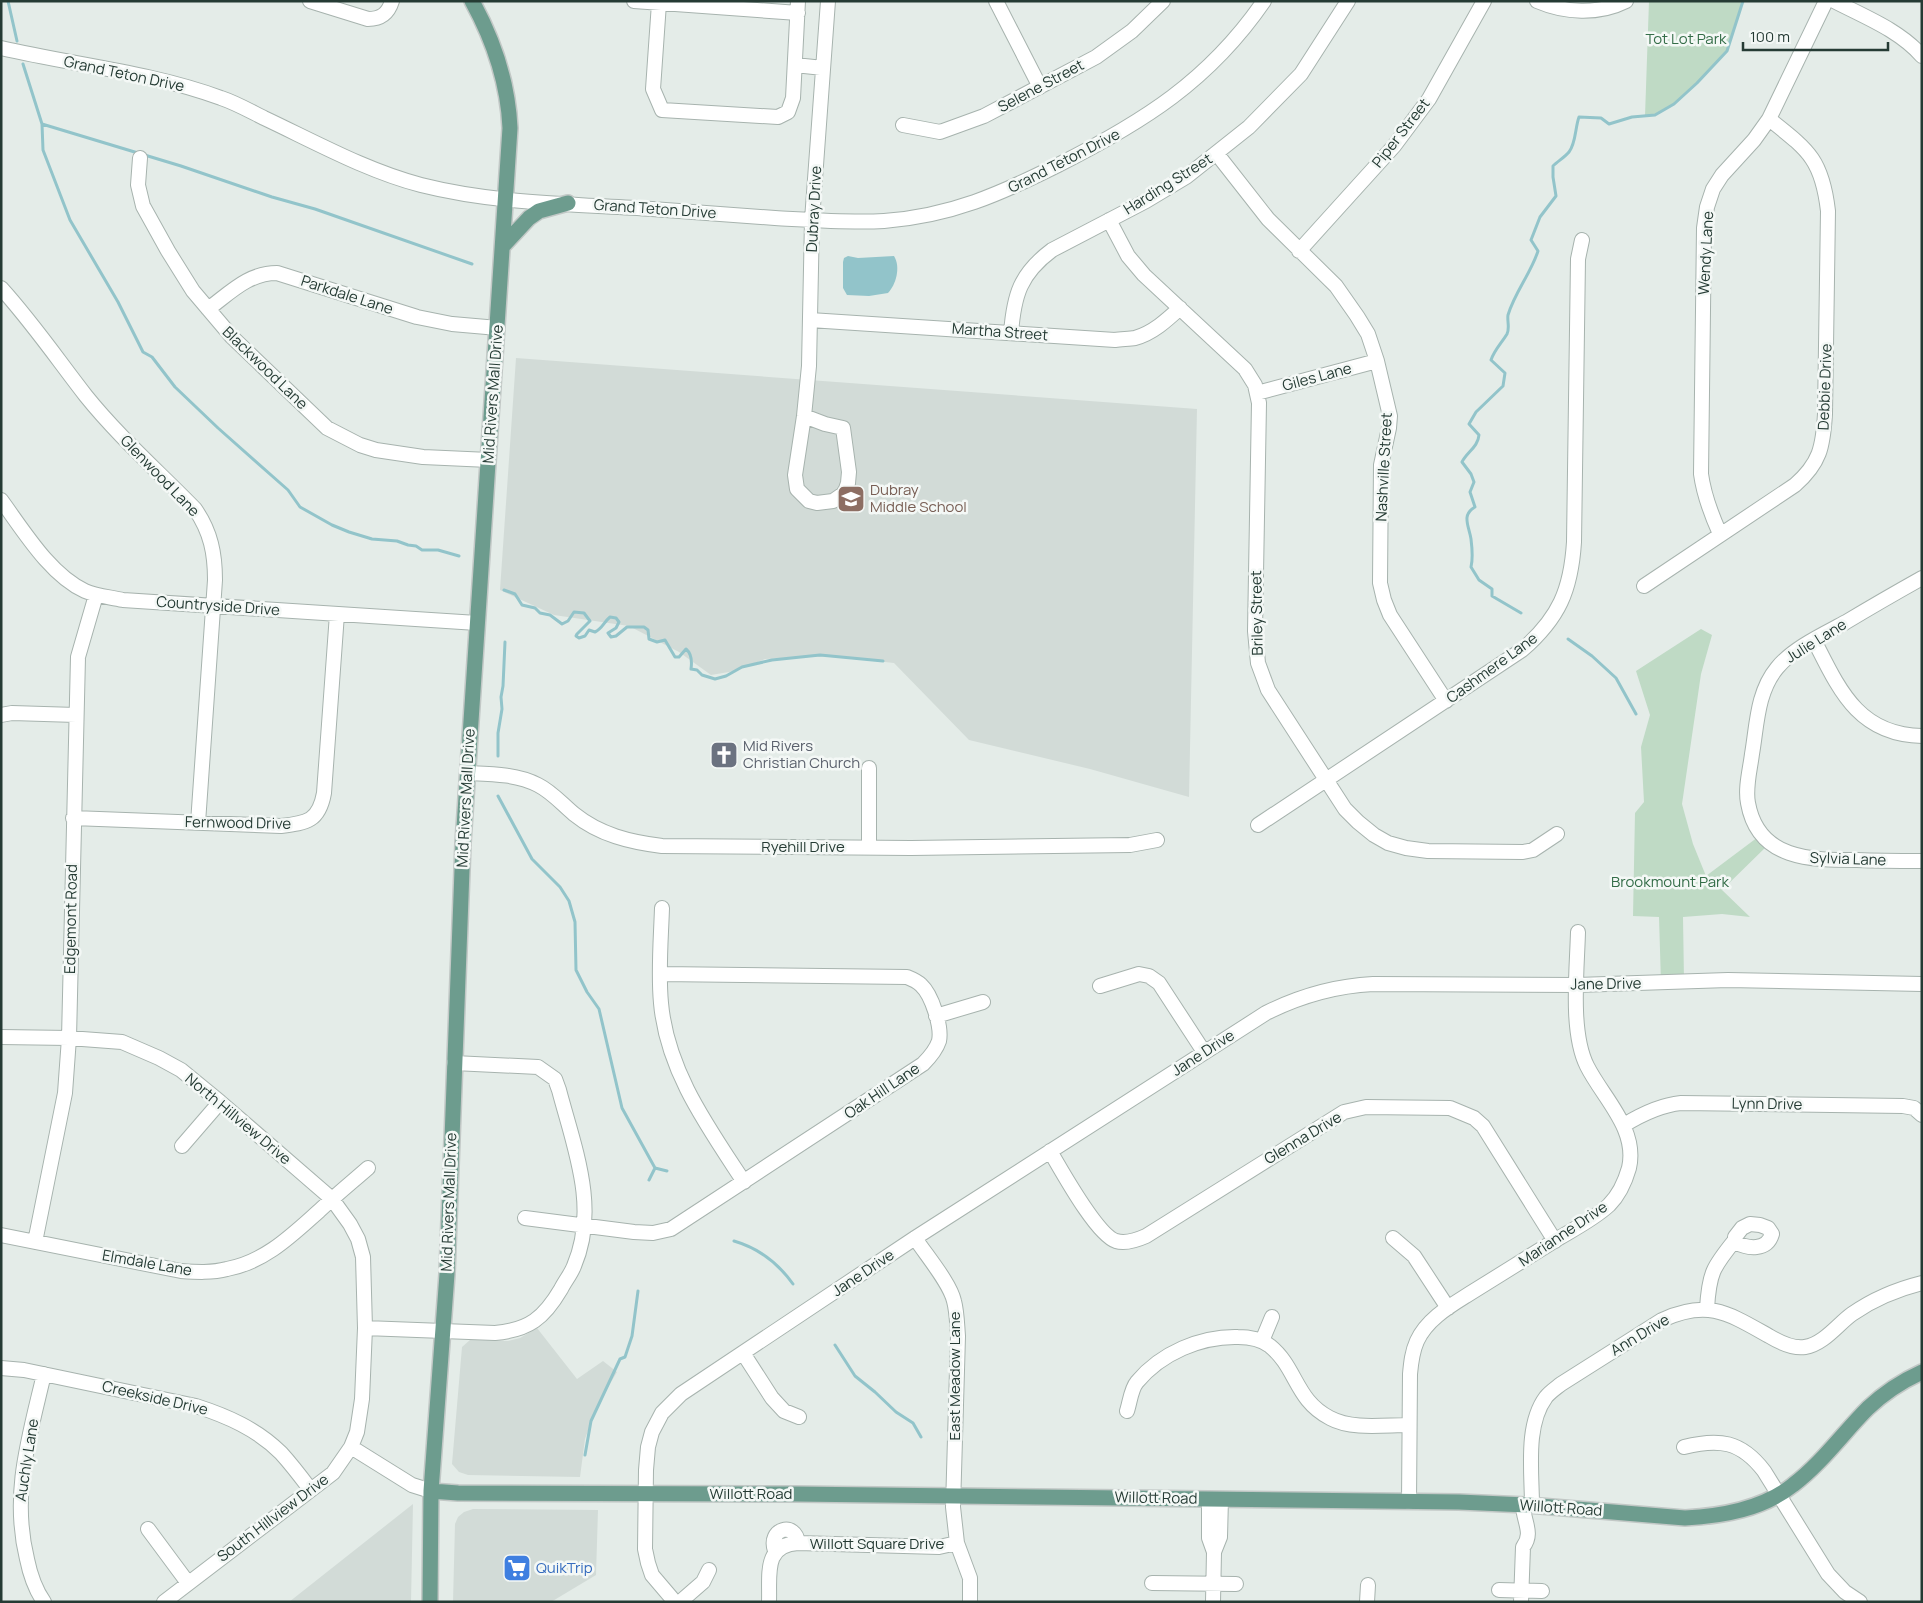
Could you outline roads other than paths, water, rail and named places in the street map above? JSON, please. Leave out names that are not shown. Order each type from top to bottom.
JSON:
[{"type":"main road","name":"Mid Rivers Mall Drive","points":[[430,1602],[431,1491],[443,1331],[467,772],[510,128],[506,90],[501,67],[491,38],[472,1]]},
{"type":"main road","points":[[503,246],[529,218],[539,211],[568,204]]},
{"type":"main road","name":"Willott Road","points":[[431,1491],[458,1493],[953,1496],[1409,1502],[1695,1518],[1742,1510],[1778,1495],[1792,1486],[1813,1467],[1877,1400],[1900,1383],[1922,1372]]},
{"type":"street","points":[[310,1],[368,20],[378,19],[384,15],[392,1]]},
{"type":"street","points":[[634,1],[798,7],[793,98],[788,112],[778,118],[662,110],[653,89],[659,3]]},
{"type":"street","name":"Dubray Drive","points":[[804,416],[843,428],[848,483],[843,494],[838,499],[827,503],[817,503],[802,495],[797,489],[795,481],[804,416],[810,341],[812,220],[828,1]]},
{"type":"street","points":[[996,1],[1040,87]]},
{"type":"street","name":"Selene Street","points":[[903,125],[932,131],[948,130],[984,116],[1084,64],[1113,46],[1151,15],[1163,1]]},
{"type":"street","name":"Grand Teton Drive","points":[[1,48],[42,58],[146,76],[187,86],[225,99],[392,176],[440,190],[506,199],[568,204],[812,220],[885,221],[923,216],[966,206],[1003,192],[1131,126],[1160,107],[1210,66],[1232,44],[1264,1]]},
{"type":"street","name":"Harding Street","points":[[1011,333],[1013,306],[1018,290],[1031,269],[1040,259],[1052,250],[1146,201],[1186,177],[1250,127],[1300,74],[1348,1]]},
{"type":"street","name":"Piper Street","points":[[1299,251],[1394,146],[1429,99],[1484,1]]},
{"type":"street","points":[[1537,1],[1563,10],[1579,6],[1602,10],[1626,1]]},
{"type":"street","name":"Wendy Lane","points":[[1720,534],[1708,509],[1701,474],[1704,228],[1707,207],[1713,189],[1722,175],[1754,140],[1770,119],[1826,1]]},
{"type":"street","points":[[1834,1],[1904,39],[1922,56]]},
{"type":"street","points":[[795,66],[823,68]]},
{"type":"street","name":"Debbie Drive","points":[[1644,586],[1795,485],[1809,473],[1817,460],[1822,442],[1824,428],[1828,211],[1825,189],[1819,169],[1811,156],[1799,142],[1770,119]]},
{"type":"street","name":"Nashville Street","points":[[1217,154],[1268,219],[1299,251],[1323,272],[1346,300],[1368,334],[1377,361],[1390,416],[1381,465],[1380,583],[1390,615],[1446,701]]},
{"type":"street","name":"Blackwood Lane","points":[[140,158],[138,185],[143,206],[168,251],[208,310],[232,337],[327,428],[344,438],[376,450],[423,456],[489,460]]},
{"type":"street","name":"Briley Street","points":[[1109,220],[1128,256],[1144,275],[1245,369],[1252,379],[1259,403],[1255,630],[1258,664],[1268,690],[1345,809],[1374,835],[1388,843],[1428,851],[1523,852],[1533,850],[1557,834]]},
{"type":"street","name":"Cashmere Lane","points":[[1258,825],[1522,650],[1540,635],[1556,612],[1566,591],[1572,568],[1574,542],[1578,259],[1582,240]]},
{"type":"street","name":"Parkdale Lane","points":[[208,310],[249,278],[264,273],[276,273],[417,317],[452,324],[498,328]]},
{"type":"street","name":"Glenwood Lane","points":[[1,288],[19,307],[87,397],[117,431],[196,509],[205,523],[215,561],[198,823]]},
{"type":"street","name":"Martha Street","points":[[810,320],[1115,340],[1136,338],[1166,321],[1180,308]]},
{"type":"street","name":"Giles Lane","points":[[1257,393],[1377,361]]},
{"type":"street","name":"Countryside Drive","points":[[1,500],[54,569],[73,584],[96,595],[122,600],[477,623]]},
{"type":"street","name":"Julie Lane","points":[[1776,848],[1758,830],[1748,802],[1748,785],[1761,697],[1767,683],[1777,668],[1787,658],[1814,640],[1922,578]]},
{"type":"street","name":"Edgemont Road","points":[[36,1242],[65,1093],[69,1038],[78,657],[96,595]]},
{"type":"street","name":"Fernwood Drive","points":[[74,818],[281,826],[306,822],[318,812],[324,793],[336,614]]},
{"type":"street","points":[[1814,640],[1848,700],[1860,714],[1876,726],[1898,734],[1922,736]]},
{"type":"street","points":[[1,715],[12,713],[76,714]]},
{"type":"street","points":[[869,768],[869,848]]},
{"type":"street","name":"Ryehill Drive","points":[[467,772],[524,779],[539,785],[588,824],[626,841],[675,847],[869,848],[1130,845],[1157,840]]},
{"type":"street","name":"Sylvia Lane","points":[[1776,848],[1792,855],[1814,859],[1922,861]]},
{"type":"street","points":[[662,908],[661,1004],[666,1032],[679,1073],[704,1121],[744,1182]]},
{"type":"street","name":"Marianne Drive","points":[[1409,1502],[1410,1374],[1412,1354],[1417,1340],[1423,1331],[1448,1308],[1594,1217],[1617,1196],[1626,1180],[1630,1166],[1628,1138],[1624,1125],[1592,1076],[1581,1050],[1577,1033],[1578,932]]},
{"type":"street","name":"Oak Hill Lane","points":[[525,1218],[634,1232],[654,1233],[671,1230],[923,1064],[930,1057],[939,1041],[940,1029],[936,1016],[922,986],[907,977],[661,974]]},
{"type":"street","points":[[1100,986],[1138,974],[1149,976],[1159,983],[1204,1052]]},
{"type":"street","name":"Jane Drive","points":[[675,1602],[652,1575],[648,1562],[645,1549],[646,1495],[648,1446],[652,1432],[662,1413],[680,1394],[914,1238],[1204,1052],[1266,1013],[1292,1000],[1322,990],[1349,985],[1373,984],[1577,985],[1728,980],[1922,984]]},
{"type":"street","points":[[936,1016],[983,1002]]},
{"type":"street","name":"North Hillview Drive","points":[[1,1037],[69,1038],[122,1042],[140,1048],[181,1070],[332,1199],[350,1224],[358,1239],[363,1257],[365,1328]]},
{"type":"street","points":[[365,1328],[494,1333],[512,1331],[529,1325],[545,1313],[574,1266],[581,1246],[584,1226],[584,1189],[555,1079],[538,1066],[454,1062]]},
{"type":"street","points":[[182,1146],[220,1102]]},
{"type":"street","name":"Lynn Drive","points":[[1624,1125],[1655,1109],[1681,1103],[1903,1106],[1919,1110]]},
{"type":"street","name":"Glenna Drive","points":[[1050,1151],[1104,1234],[1116,1241],[1132,1242],[1146,1236],[1325,1122],[1344,1112],[1366,1107],[1450,1108],[1474,1118],[1483,1126],[1555,1241]]},
{"type":"street","name":"Elmdale Lane","points":[[1,1235],[181,1271],[227,1270],[269,1253],[287,1240],[368,1168]]},
{"type":"street","name":"East Meadow Lane","points":[[914,1238],[948,1288],[954,1299],[957,1313],[958,1336],[953,1496]]},
{"type":"street","points":[[1393,1238],[1414,1256],[1448,1308]]},
{"type":"street","points":[[1707,1309],[1708,1284],[1717,1262],[1735,1240]]},
{"type":"street","name":"Ann Drive","points":[[1521,1596],[1523,1547],[1527,1541],[1526,1509],[1535,1417],[1547,1395],[1561,1384],[1662,1320],[1677,1313],[1694,1309],[1707,1309],[1737,1318],[1779,1342],[1805,1347],[1818,1342],[1852,1314],[1881,1298],[1922,1283]]},
{"type":"street","points":[[1262,1341],[1272,1317]]},
{"type":"street","name":"South Hillview Drive","points":[[164,1602],[332,1473],[351,1447],[360,1417],[365,1328]]},
{"type":"street","points":[[1127,1411],[1135,1384],[1164,1358],[1201,1341],[1215,1338],[1251,1338],[1269,1345],[1279,1355],[1290,1370],[1301,1393],[1320,1413],[1340,1422],[1352,1424],[1409,1425]]},
{"type":"street","points":[[743,1353],[772,1398],[784,1412],[799,1417]]},
{"type":"street","name":"Creekside Drive","points":[[1,1368],[44,1374],[196,1406],[223,1415],[262,1436],[281,1453],[310,1489]]},
{"type":"street","name":"Auchly Lane","points":[[44,1374],[20,1486],[19,1512],[23,1543],[30,1570],[38,1593],[44,1602]]},
{"type":"street","points":[[1684,1448],[1705,1442],[1721,1443],[1736,1447],[1755,1460],[1828,1574],[1845,1592],[1859,1601]]},
{"type":"street","name":"Willott Road","points":[[351,1447],[412,1485],[431,1491]]},
{"type":"street","name":"Willott Square Drive","points":[[953,1496],[954,1527],[957,1543],[970,1578],[970,1602]]},
{"type":"street","points":[[1213,1602],[1214,1552],[1220,1537],[1215,1499]]},
{"type":"street","points":[[148,1529],[188,1583]]},
{"type":"street","name":"Willott Square Drive","points":[[769,1602],[770,1564],[780,1547],[798,1543],[939,1547],[957,1543]]},
{"type":"street","points":[[680,1602],[703,1582],[709,1570]]},
{"type":"street","points":[[1152,1583],[1236,1584]]},
{"type":"street","points":[[1367,1602],[1368,1586]]},
{"type":"street","points":[[1500,1590],[1521,1596],[1542,1591]]},
{"type":"water","points":[[848,256],[858,258],[894,256],[897,265],[897,276],[888,293],[869,296],[847,295],[843,288],[843,262],[844,258]]},
{"type":"waterway","points":[[8,1],[17,41]]},
{"type":"waterway","points":[[1521,613],[1492,596],[1492,589],[1479,580],[1471,567],[1472,546],[1467,517],[1475,507],[1470,492],[1474,482],[1471,474],[1462,462],[1477,443],[1479,435],[1469,424],[1476,412],[1503,386],[1505,373],[1491,360],[1507,334],[1508,315],[1538,251],[1531,240],[1540,217],[1556,196],[1553,166],[1571,148],[1579,117],[1601,118],[1609,124],[1632,117],[1655,115],[1674,104],[1727,51],[1743,1]]},
{"type":"waterway","points":[[23,64],[42,124],[43,150],[70,220],[118,302],[143,352],[152,357],[175,387],[218,428],[288,490],[300,507],[349,532],[372,539],[397,541],[416,546],[422,550],[438,550],[459,556]]},
{"type":"waterway","points":[[42,124],[315,209],[472,264]]},
{"type":"waterway","points":[[504,590],[515,594],[522,605],[535,608],[540,613],[550,615],[562,624],[568,621],[574,612],[584,613],[590,621],[577,634],[576,636],[579,638],[585,636],[589,630],[597,631],[610,617],[616,618],[619,622],[616,628],[608,633],[611,637],[616,636],[627,627],[644,627],[648,630],[649,639],[657,642],[665,640],[675,657],[679,657],[686,649],[691,658],[691,669],[715,679],[726,676],[742,667],[772,660],[820,655],[883,661]]},
{"type":"waterway","points":[[1568,639],[1592,656],[1616,678],[1636,714]]},
{"type":"waterway","points":[[498,756],[505,642]]},
{"type":"waterway","points":[[498,796],[532,859],[560,887],[569,901],[575,922],[576,970],[587,992],[599,1009],[622,1108],[655,1168],[667,1171]]},
{"type":"waterway","points":[[649,1180],[655,1168]]},
{"type":"waterway","points":[[734,1241],[767,1257],[781,1269],[793,1284]]},
{"type":"waterway","points":[[585,1455],[591,1421],[620,1359],[625,1357],[632,1336],[638,1291]]},
{"type":"waterway","points":[[835,1345],[855,1376],[896,1412],[913,1423],[921,1437]]},
{"type":"place","name":"Dubray Middle School","points":[[851,499]]},
{"type":"place","name":"Mid Rivers Christian Church","points":[[724,755]]},
{"type":"place","name":"QuikTrip","points":[[517,1568]]},
{"type":"park label","name":"Tot Lot Park","points":[[1686,39]]},
{"type":"park label","name":"Brookmount Park","points":[[1670,882]]}]
